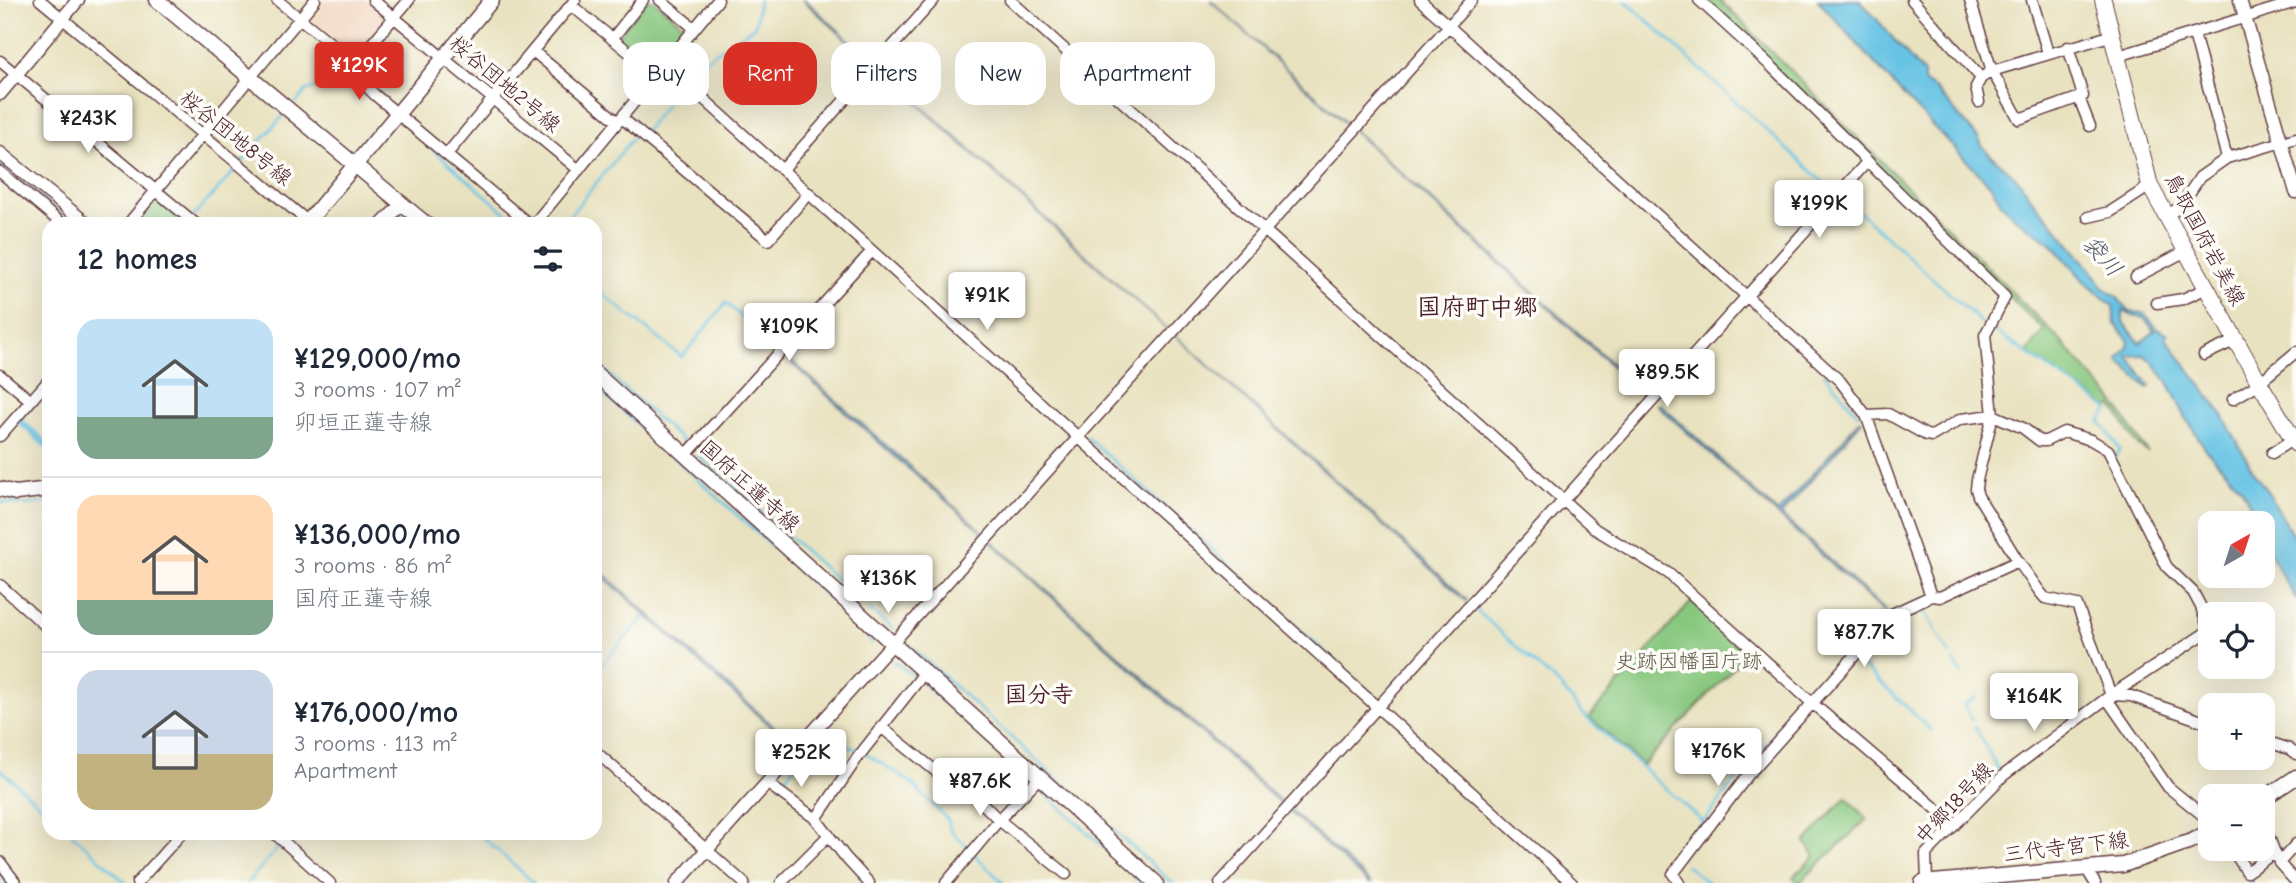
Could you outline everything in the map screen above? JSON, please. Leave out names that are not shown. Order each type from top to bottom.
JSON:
[{"type":"main road","points":[[157,0],[418,217]]},
{"type":"main road","points":[[313,217],[492,0]]},
{"type":"main road","name":"鳥取国府岩美線","points":[[2102,0],[2150,186],[2259,382],[2295,441]]},
{"type":"main road","name":"国府正蓮寺線","points":[[602,380],[1156,883]]},
{"type":"main road","points":[[0,489],[16,493],[42,490]]},
{"type":"main road","points":[[2275,791],[2296,777]]},
{"type":"main road","name":"三代寺宮下線","points":[[1924,882],[2123,865],[2198,838]]},
{"type":"street","name":"桜谷団地8号線","points":[[40,0],[301,217]]},
{"type":"street","points":[[0,94],[78,0]]},
{"type":"street","points":[[277,0],[362,69],[356,76],[398,114],[524,217]]},
{"type":"street","points":[[134,217],[314,0]]},
{"type":"street","name":"桜谷団地2号線","points":[[373,0],[579,170]]},
{"type":"street","points":[[355,64],[409,0]]},
{"type":"street","points":[[612,39],[643,0]]},
{"type":"street","points":[[660,0],[694,29]]},
{"type":"street","points":[[684,42],[718,0]]},
{"type":"street","points":[[783,169],[934,0]]},
{"type":"street","points":[[1010,0],[1410,359],[1563,501],[1595,528],[1668,573],[1812,703],[1954,824]]},
{"type":"street","points":[[1420,0],[1840,381],[1866,415],[1931,596]]},
{"type":"street","points":[[677,883],[1472,0]]},
{"type":"street","points":[[1699,0],[1773,68],[2005,297],[1985,335],[1993,415],[1976,489],[1978,496],[2018,561],[2045,598],[2076,605],[2081,610],[2109,697],[2168,787],[2198,811]]},
{"type":"street","points":[[1912,0],[1981,78]]},
{"type":"street","points":[[1970,0],[1992,71],[2019,119],[2083,96],[2068,47]]},
{"type":"street","points":[[2032,0],[2048,53]]},
{"type":"street","points":[[2240,0],[2296,192]]},
{"type":"street","points":[[447,154],[573,2],[623,48]]},
{"type":"street","points":[[2118,56],[2296,2]]},
{"type":"street","points":[[2194,34],[2227,158]]},
{"type":"street","points":[[1979,102],[1976,87],[1981,78],[1992,71],[2113,35]]},
{"type":"street","points":[[533,51],[768,240],[809,193]]},
{"type":"street","points":[[0,61],[188,217]]},
{"type":"street","points":[[2079,97],[2090,126]]},
{"type":"street","points":[[709,103],[1572,883]]},
{"type":"street","points":[[538,217],[632,105]]},
{"type":"street","points":[[2166,216],[2180,207],[2200,177],[2227,158],[2296,138]]},
{"type":"street","points":[[0,153],[78,217]]},
{"type":"street","points":[[1220,883],[1867,163]]},
{"type":"street","points":[[0,172],[54,217]]},
{"type":"street","points":[[2088,217],[2110,212],[2150,186]]},
{"type":"street","points":[[389,217],[402,204]]},
{"type":"street","points":[[685,456],[872,251]]},
{"type":"street","points":[[2136,277],[2186,251]]},
{"type":"street","points":[[2157,303],[2183,299],[2207,288]]},
{"type":"street","points":[[2204,355],[2236,340]]},
{"type":"street","points":[[2233,399],[2296,352]]},
{"type":"street","points":[[0,375],[30,400]]},
{"type":"street","points":[[0,436],[42,387]]},
{"type":"street","points":[[1866,415],[1888,414],[1932,436],[1961,419],[1993,415],[2023,428],[2040,441],[2046,441],[2064,432],[2091,440],[2108,450],[2166,567],[2193,592],[2198,602]]},
{"type":"street","points":[[2272,453],[2295,441]]},
{"type":"street","points":[[1678,883],[1672,874],[1748,775],[1892,614],[1931,596],[1940,597],[2018,561]]},
{"type":"street","points":[[0,584],[42,623]]},
{"type":"street","name":"中郷18号線","points":[[1924,882],[1926,854],[2004,775],[2109,697],[2198,638]]},
{"type":"street","points":[[816,819],[858,757],[925,672]]},
{"type":"street","points":[[2109,697],[2131,696],[2198,720]]},
{"type":"street","points":[[881,727],[947,781],[974,795],[999,820],[1066,874]]},
{"type":"street","points":[[2275,744],[2296,754]]},
{"type":"street","points":[[602,757],[744,883]]},
{"type":"street","points":[[946,883],[999,820],[1040,777]]},
{"type":"street","points":[[768,784],[816,819],[846,859],[869,883]]},
{"type":"street","points":[[781,883],[829,835]]},
{"type":"street","points":[[137,883],[176,840]]},
{"type":"street","points":[[283,840],[330,883]]},
{"type":"street","points":[[2277,858],[2296,844]]},
{"type":"street","points":[[2275,853],[2296,882]]},
{"type":"street","points":[[2240,861],[2247,872],[2271,861]]},
{"type":"street","points":[[0,862],[16,883]]},
{"type":"street","points":[[2087,870],[2095,883]]},
{"type":"shaded area","points":[[318,0],[365,0],[388,19],[358,56],[351,56],[307,20],[306,15]]},
{"type":"green space","points":[[647,0],[653,0],[687,28],[688,32],[680,42],[623,42],[617,37]]},
{"type":"green space","points":[[1703,0],[1719,0],[1730,10],[2057,337],[2113,400],[2148,453],[2135,442],[2112,405],[2109,408],[2027,353],[2044,330]]},
{"type":"green space","points":[[159,200],[179,217],[140,217],[153,201]]},
{"type":"green space","name":"史跡因幡国庁跡","points":[[1692,601],[1749,651],[1643,765],[1589,717]]},
{"type":"green space","points":[[1846,797],[1867,819],[1799,883],[1793,877],[1815,856],[1805,842]]},
{"type":"water","points":[[803,0],[851,42],[849,42]]},
{"type":"water","points":[[1210,0],[1648,396],[1647,398]]},
{"type":"water","points":[[1818,0],[1860,0],[1924,74],[1924,82],[1936,89],[1986,151],[2021,183],[2035,204],[2097,277],[2102,287],[2116,296],[2129,312],[2144,313],[2157,328],[2168,334],[2166,338],[2222,414],[2296,542],[2296,599],[2275,562],[2275,511],[2253,511],[2242,489],[2207,451],[2168,382],[2153,362],[2144,355],[2128,356],[2150,386],[2148,388],[2120,362],[2118,359],[2128,347],[2129,341],[2115,324],[2113,306],[2085,282],[2051,243],[2015,218],[2001,203],[1991,186],[1903,95]],"holes":[[[2123,311],[2144,318],[2155,331],[2140,343],[2123,322]]]},
{"type":"water","points":[[919,105],[920,105],[1168,330]]},
{"type":"water","points":[[1175,335],[1467,600],[1466,601]]},
{"type":"water","points":[[780,353],[986,535],[902,463]]},
{"type":"water","points":[[1660,404],[1778,513],[1860,420],[1862,421],[1781,515],[1886,611],[1657,405]]},
{"type":"water","points":[[991,540],[1371,883],[1368,883]]},
{"type":"water","points":[[602,572],[794,745],[793,747],[602,575]]},
{"type":"waterway","points":[[709,57],[755,26],[759,0]]},
{"type":"waterway","points":[[1625,0],[1834,192]]},
{"type":"waterway","points":[[296,103],[307,90],[353,80],[381,106]]},
{"type":"waterway","points":[[644,133],[665,105]]},
{"type":"waterway","points":[[241,163],[283,116]]},
{"type":"waterway","points":[[569,217],[636,134]]},
{"type":"waterway","points":[[426,144],[511,217]]},
{"type":"waterway","points":[[0,164],[64,217]]},
{"type":"waterway","points":[[193,217],[237,168]]},
{"type":"waterway","points":[[1845,199],[1983,324]]},
{"type":"waterway","points":[[416,203],[433,217]]},
{"type":"waterway","points":[[602,294],[682,357],[726,303],[778,349]]},
{"type":"waterway","points":[[1993,330],[2109,409],[2100,421],[2120,450],[2115,458]]},
{"type":"waterway","points":[[602,368],[687,445]]},
{"type":"waterway","points":[[1824,373],[1858,414]]},
{"type":"waterway","points":[[602,392],[863,629],[872,644]]},
{"type":"waterway","points":[[20,419],[42,395]]},
{"type":"waterway","points":[[20,421],[42,441]]},
{"type":"waterway","points":[[23,421],[42,438]]},
{"type":"waterway","points":[[18,422],[42,444]]},
{"type":"waterway","points":[[1087,437],[1376,698]]},
{"type":"waterway","points":[[697,454],[855,596]]},
{"type":"waterway","points":[[0,502],[28,505],[42,503]]},
{"type":"waterway","points":[[1474,608],[1559,685],[1586,717],[1703,822]]},
{"type":"waterway","points":[[1923,608],[1950,655]]},
{"type":"waterway","points":[[869,609],[892,629]]},
{"type":"waterway","points":[[1811,693],[1884,613]]},
{"type":"waterway","points":[[602,664],[645,616]]},
{"type":"waterway","points":[[909,645],[1172,883]]},
{"type":"waterway","points":[[1857,661],[1931,730]]},
{"type":"waterway","points":[[1954,661],[1962,675]]},
{"type":"waterway","points":[[894,662],[916,677]]},
{"type":"waterway","points":[[923,683],[1030,780]]},
{"type":"waterway","points":[[1972,720],[1964,704],[1976,697]]},
{"type":"waterway","points":[[1677,857],[1730,787],[1802,702]]},
{"type":"waterway","points":[[1975,726],[1999,772]]},
{"type":"waterway","points":[[828,733],[843,745],[860,750]]},
{"type":"waterway","points":[[865,753],[910,782],[948,820],[950,830],[969,848]]},
{"type":"waterway","points":[[779,785],[802,757]]},
{"type":"waterway","points":[[0,769],[42,807]]},
{"type":"waterway","points":[[1037,786],[1143,883]]},
{"type":"waterway","points":[[79,840],[126,883]]},
{"type":"waterway","points":[[486,840],[534,883]]},
{"type":"waterway","points":[[247,883],[282,844]]},
{"type":"waterway","points":[[974,854],[1003,883]]},
{"type":"waterway","points":[[1686,865],[1708,883]]},
{"type":"waterway","points":[[0,874],[7,883]]},
{"type":"waterway","points":[[2246,878],[2251,883]]},
{"type":"district","name":"国府町中郷","points":[[1477,307]]},
{"type":"district","name":"国分寺","points":[[1039,694]]},
{"type":"water label","name":"袋川","points":[[2103,256]]}]
